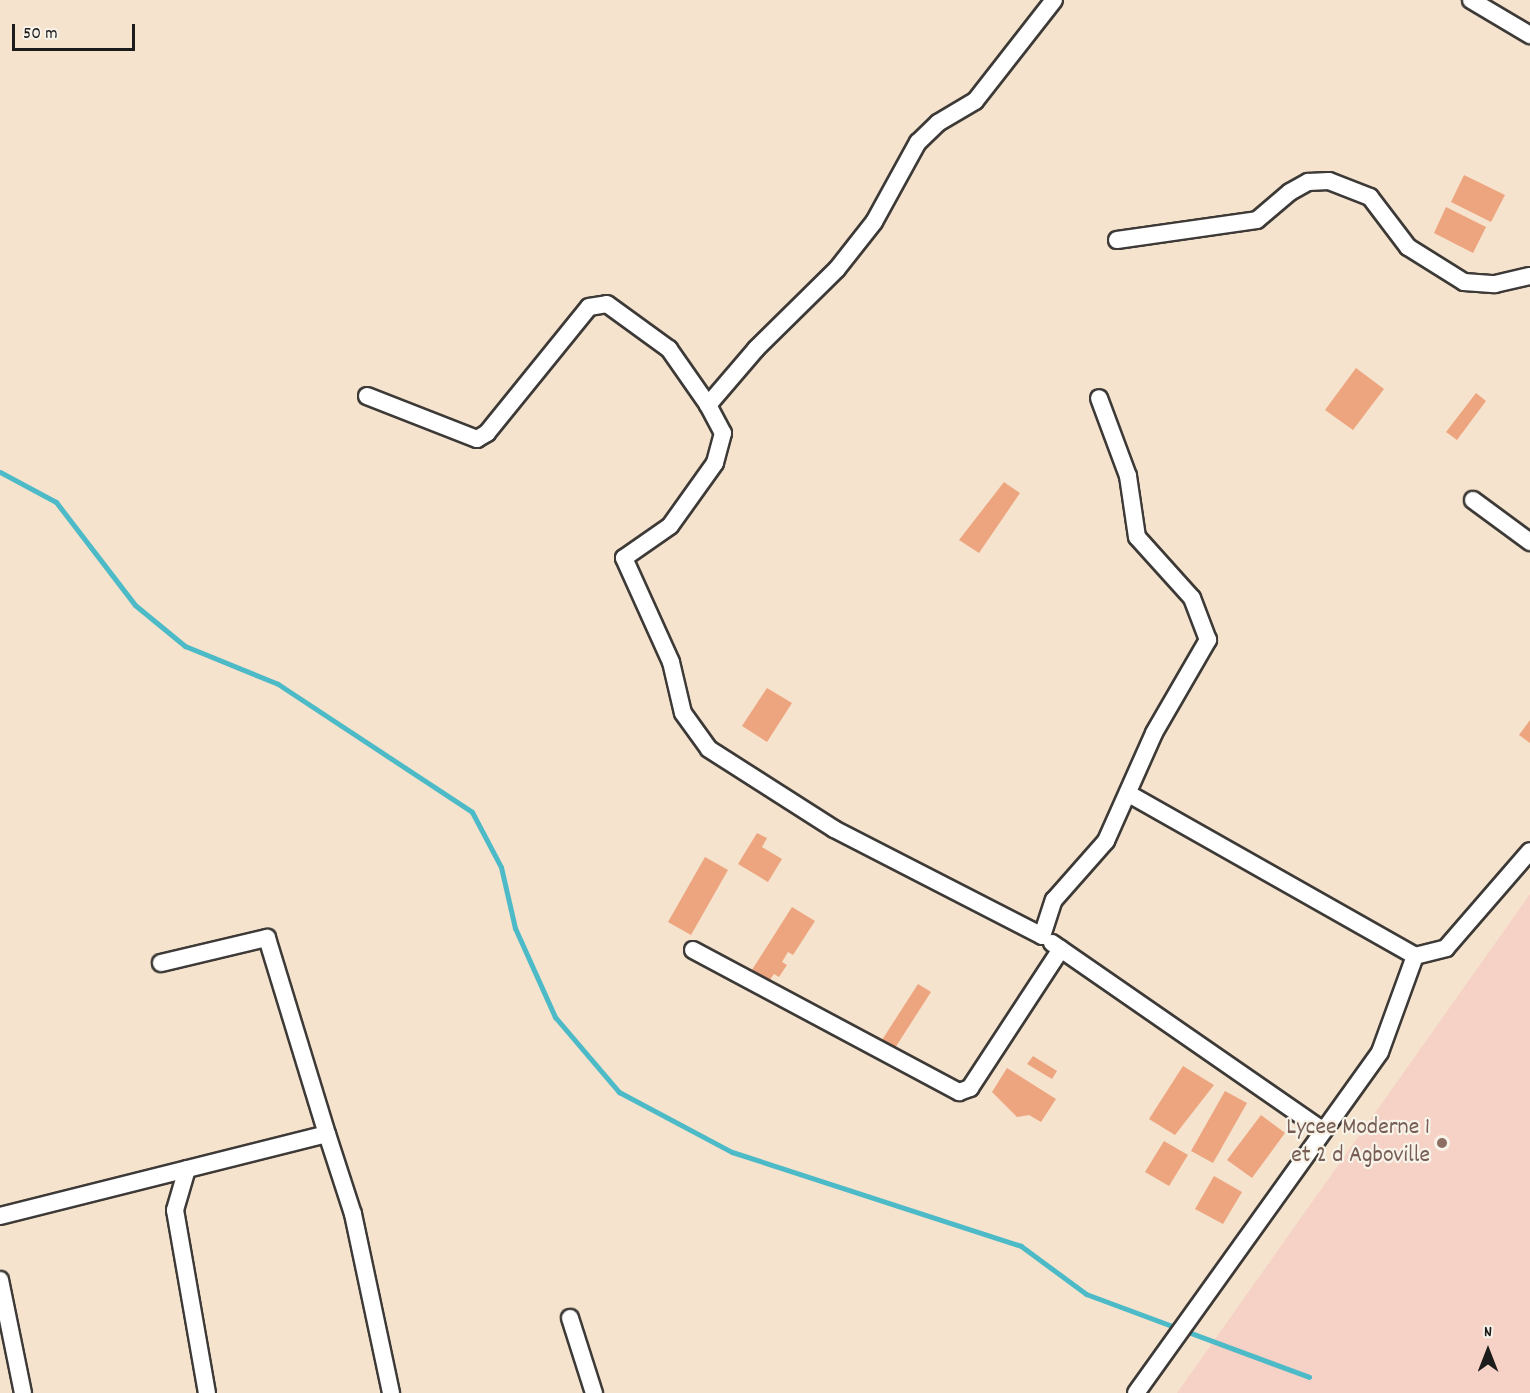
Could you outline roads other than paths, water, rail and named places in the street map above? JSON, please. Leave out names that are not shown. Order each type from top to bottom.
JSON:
[{"type":"street","points":[[708,405],[756,348],[837,269],[874,222],[918,142],[938,123],[975,101],[1054,0]]},
{"type":"street","points":[[1471,0],[1530,35]]},
{"type":"street","points":[[1117,240],[1257,220],[1308,182],[1329,181],[1370,197],[1408,247],[1464,282],[1495,284],[1530,276]]},
{"type":"street","points":[[367,396],[477,439],[597,304],[607,304],[669,349],[708,405],[723,433],[715,463],[670,526],[624,558],[671,662],[692,732],[709,749],[834,829],[1042,936],[1321,1129]]},
{"type":"street","points":[[1042,936],[1054,900],[1080,865],[1098,852],[1129,794],[1154,733],[1208,640],[1192,598],[1137,537],[1128,476],[1099,398]]},
{"type":"street","points":[[1473,500],[1530,542]]},
{"type":"street","points":[[1129,794],[1414,956],[1446,948],[1530,851]]},
{"type":"street","points":[[161,963],[267,938],[353,1214],[391,1393]]},
{"type":"street","points":[[693,950],[959,1092],[970,1088],[1061,949]]},
{"type":"street","points":[[1136,1393],[1321,1129],[1380,1052],[1414,956]]},
{"type":"street","points":[[0,1216],[327,1134]]},
{"type":"street","points":[[187,1169],[176,1210],[207,1393]]},
{"type":"street","points":[[0,1280],[23,1393]]},
{"type":"street","points":[[570,1318],[594,1393]]},
{"type":"waterway","points":[[0,472],[56,502],[135,605],[185,646],[278,684],[472,812],[501,867],[515,928],[555,1017],[619,1092],[732,1152],[1021,1246],[1086,1294],[1309,1377]]},
{"type":"place","name":"Lycee Moderne 1 et 2 d Agboville","points":[[1442,1143]]}]
